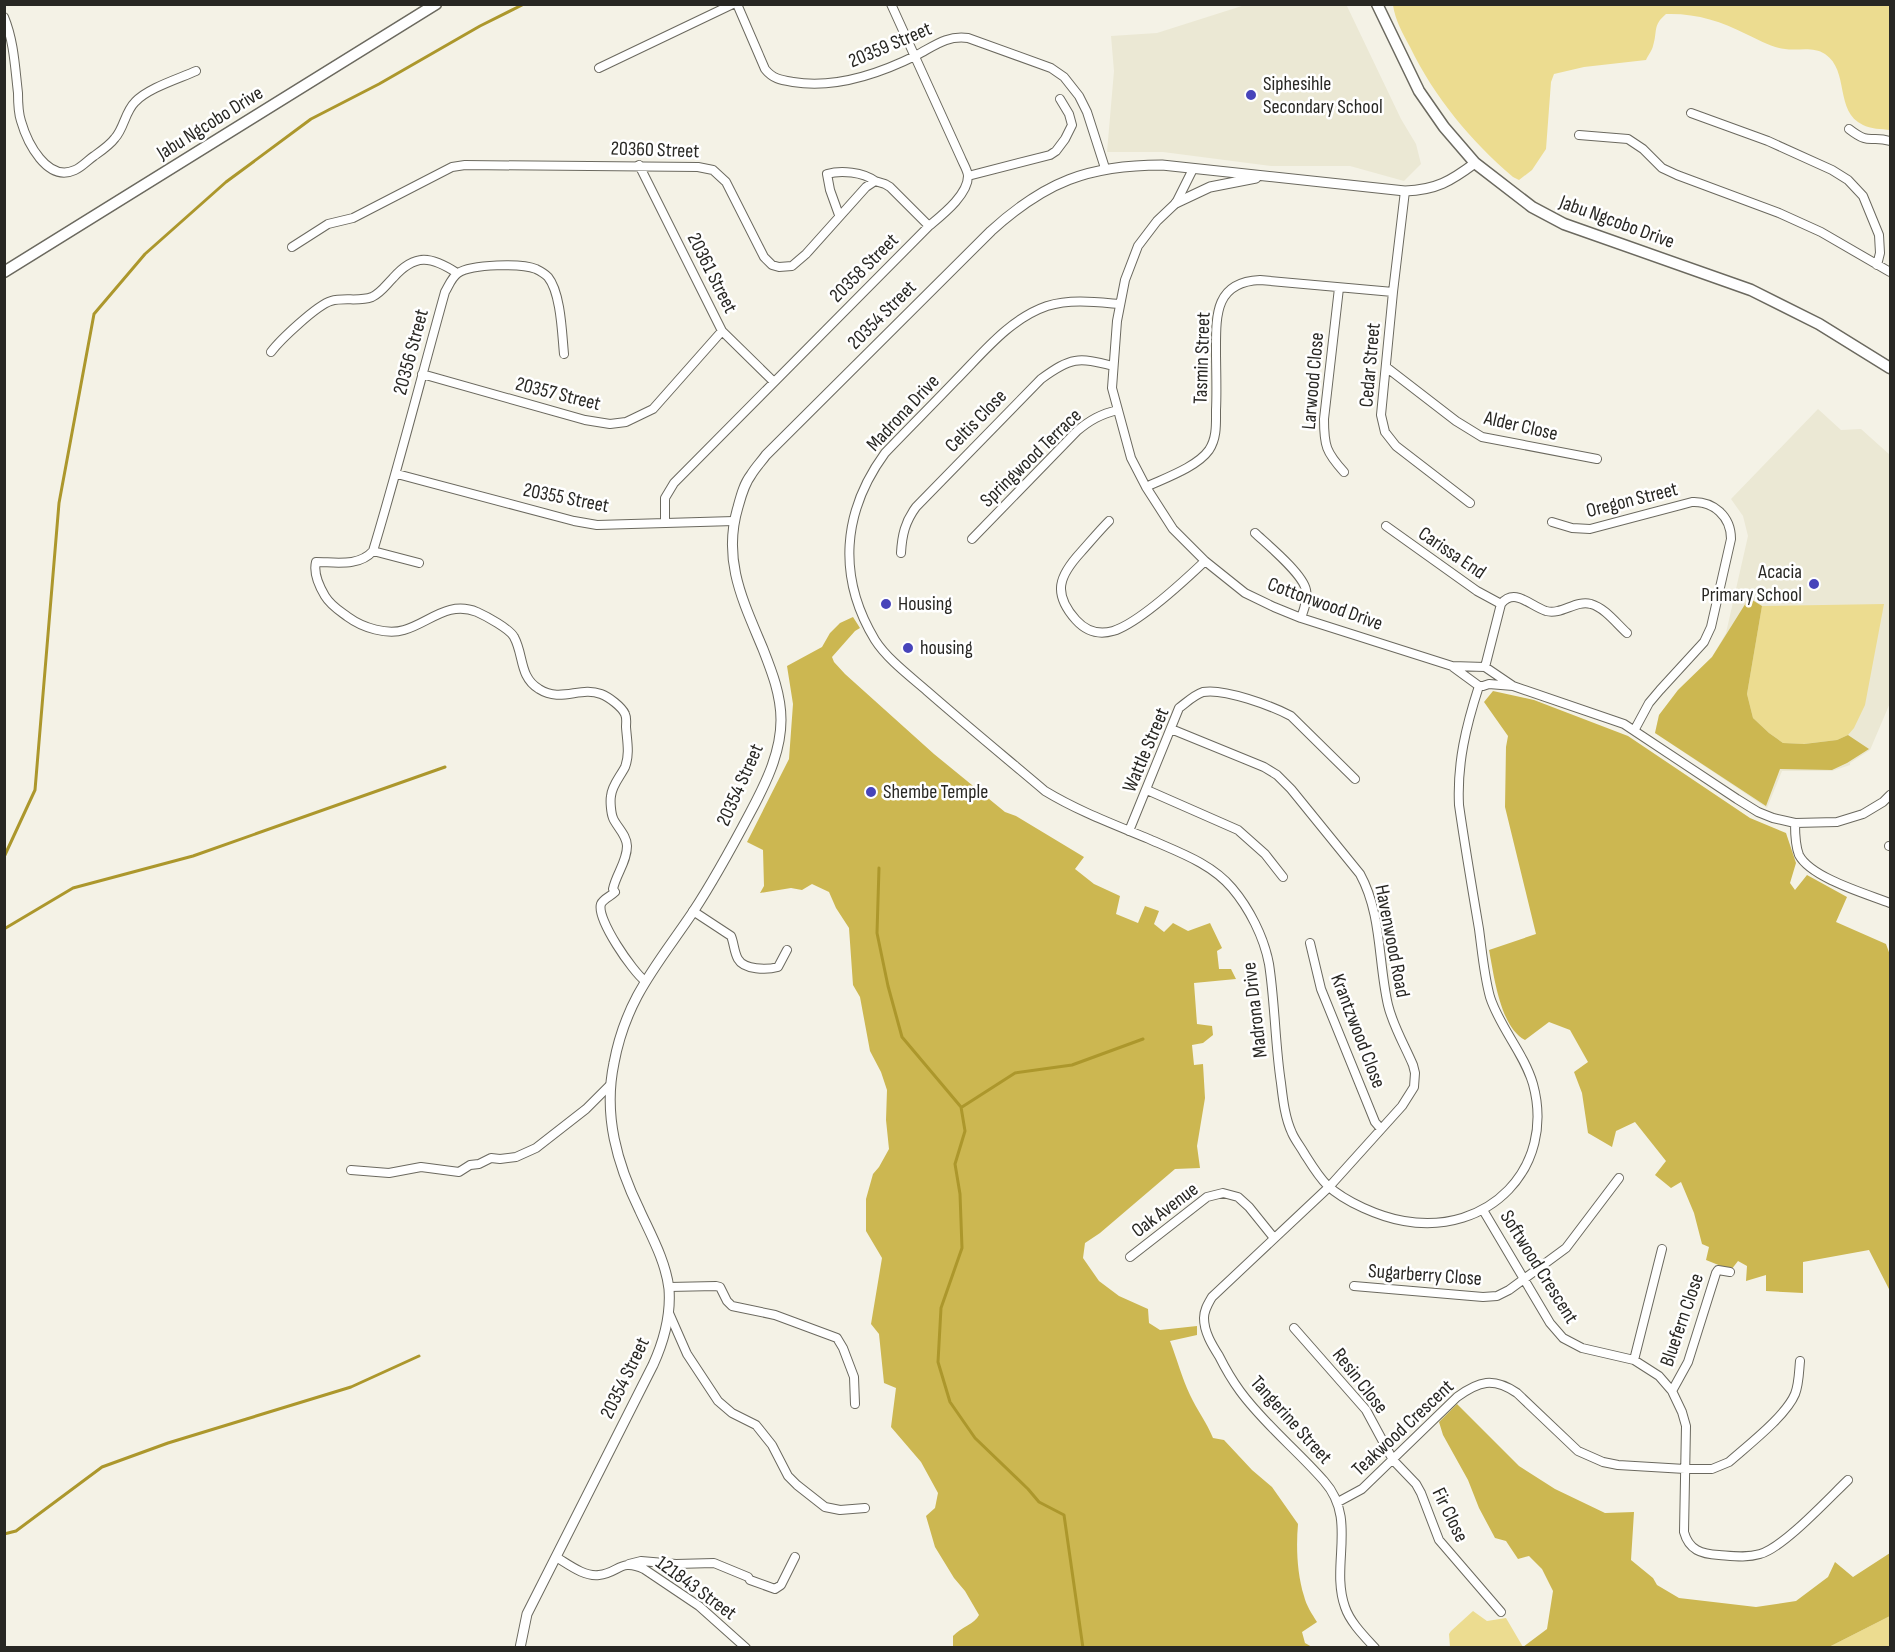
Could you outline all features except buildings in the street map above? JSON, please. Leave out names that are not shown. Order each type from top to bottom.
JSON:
[{"type":"main road","name":"Jabu Ngcobo Drive","points":[[4,272],[436,4]]},
{"type":"main road","name":"Jabu Ngcobo Drive","points":[[1377,4],[1419,91],[1444,127],[1475,163],[1532,207],[1557,220],[1751,290],[1812,320],[1890,368]]},
{"type":"street","name":"20359 Street","points":[[735,4],[765,69],[776,79],[806,84],[853,80],[916,55],[938,42],[958,37],[968,38],[1051,68],[1064,77],[1079,96],[1087,112],[1105,168]]},
{"type":"street","points":[[599,68],[735,4]]},
{"type":"street","points":[[891,4],[916,55],[968,176],[1050,155],[1056,151],[1065,139],[1072,123],[1060,99]]},
{"type":"street","points":[[4,16],[10,37],[21,120],[34,152],[48,167],[57,170],[75,170],[116,138],[135,102],[166,84],[196,71]]},
{"type":"street","points":[[1691,113],[1768,141],[1832,170],[1848,180],[1863,196],[1879,235],[1880,253],[1877,265]]},
{"type":"street","points":[[1850,129],[1864,140],[1890,141]]},
{"type":"street","points":[[1579,135],[1628,139],[1643,149],[1662,168],[1779,213],[1821,232],[1890,272]]},
{"type":"street","points":[[1176,203],[1210,187],[1270,176],[1405,191],[1430,189],[1446,183],[1475,163]]},
{"type":"street","name":"20361 Street","points":[[639,165],[722,331],[774,382]]},
{"type":"street","name":"20354 Street","points":[[520,1647],[527,1614],[665,1340],[669,1313],[669,1287],[665,1269],[619,1161],[612,1133],[610,1085],[622,1029],[638,992],[724,862],[757,801],[780,738],[780,702],[776,686],[733,565],[731,542],[734,521],[742,493],[750,476],[766,455],[991,231],[1036,194],[1061,182],[1105,168],[1135,165],[1162,165],[1270,176]]},
{"type":"street","name":"20360 Street","points":[[292,248],[328,224],[353,218],[452,166],[698,166],[718,173],[726,182],[764,257],[772,265],[792,266],[806,254],[866,187],[875,181]]},
{"type":"street","name":"Cottonwood Drive","points":[[1193,169],[1176,203],[1157,221],[1138,246],[1119,304],[1112,388],[1131,458],[1146,488],[1173,529],[1205,561],[1245,593],[1301,618],[1452,666],[1485,668]]},
{"type":"street","points":[[839,215],[826,174],[855,173],[890,187],[929,226]]},
{"type":"street","name":"20358 Street","points":[[665,523],[665,498],[674,483],[960,196],[968,176]]},
{"type":"street","name":"Cedar Street","points":[[1405,191],[1392,292],[1381,415],[1385,432],[1396,446],[1470,503]]},
{"type":"street","points":[[271,352],[282,338],[324,304],[332,300],[374,296],[397,274],[418,259],[433,260],[457,273],[467,268],[488,266],[529,267],[543,273],[554,287],[564,354]]},
{"type":"street","name":"20356 Street","points":[[373,551],[445,292],[457,273]]},
{"type":"street","name":"Tasmin Street","points":[[1146,488],[1200,459],[1209,450],[1215,438],[1216,319],[1221,301],[1229,291],[1248,280],[1260,280],[1392,292]]},
{"type":"street","name":"Larwood Close","points":[[1339,288],[1324,419],[1324,440],[1331,457],[1344,472]]},
{"type":"street","name":"Madrona Drive","points":[[1119,304],[1068,302],[1031,312],[991,344],[885,453],[871,472],[858,499],[853,519],[849,545],[854,590],[876,642],[898,666],[1045,791],[1070,806],[1185,855],[1208,867],[1229,884],[1244,903],[1257,928],[1269,962],[1284,1108],[1292,1134],[1329,1187],[1362,1208],[1413,1223],[1450,1222],[1484,1209],[1504,1196],[1524,1172],[1535,1143],[1538,1114],[1532,1080],[1490,996],[1459,805],[1461,750],[1476,683]]},
{"type":"street","name":"20357 Street","points":[[422,374],[585,420],[610,424],[626,422],[653,409],[722,331]]},
{"type":"street","name":"Celtis Close","points":[[901,553],[902,535],[916,507],[1041,379],[1059,366],[1078,360],[1113,366]]},
{"type":"street","name":"Alder Close","points":[[1386,367],[1482,438],[1598,459]]},
{"type":"street","name":"Springwood Terrace","points":[[972,539],[1077,431],[1091,419],[1118,410]]},
{"type":"street","name":"20355 Street","points":[[396,474],[573,521],[597,525],[734,521]]},
{"type":"street","name":"Oregon Street","points":[[1552,522],[1572,528],[1590,529],[1701,501],[1714,506],[1722,512],[1726,519],[1731,539],[1711,627],[1704,642],[1649,703],[1635,729]]},
{"type":"street","points":[[1109,521],[1070,564],[1061,582],[1064,603],[1078,622],[1089,630],[1098,633],[1112,632],[1124,627],[1173,591],[1205,561]]},
{"type":"street","name":"Carissa End","points":[[1386,526],[1477,591],[1501,604]]},
{"type":"street","points":[[1255,533],[1297,574],[1304,584],[1307,597],[1301,618]]},
{"type":"street","points":[[419,563],[373,551],[366,557],[352,562],[315,563],[316,577],[328,601],[358,625],[401,631],[443,611],[472,610],[510,633],[514,638],[528,679],[539,689],[555,695],[586,692],[601,694],[620,708],[626,716],[628,757],[614,785],[611,797],[613,818],[620,827],[627,844],[625,860],[614,883],[615,892],[600,906],[610,933],[638,976],[645,981]]},
{"type":"street","points":[[1489,684],[1492,679],[1485,668],[1501,604],[1507,598],[1518,597],[1551,612],[1579,604],[1591,604],[1605,612],[1627,633]]},
{"type":"street","name":"Cottonwood Drive","points":[[1452,666],[1476,683]]},
{"type":"street","points":[[1485,668],[1513,686]]},
{"type":"street","points":[[1485,668],[1472,673],[1476,683],[1483,686],[1489,684],[1513,686],[1581,708],[1635,729],[1758,812],[1773,818],[1795,823],[1837,822],[1863,814],[1890,795]]},
{"type":"street","name":"Wattle Street","points":[[1129,831],[1179,708],[1192,697],[1202,693],[1213,691],[1225,693],[1291,716],[1354,779]]},
{"type":"street","name":"Havenwood Road","points":[[1171,729],[1264,767],[1277,775],[1292,789],[1360,874],[1368,888],[1388,1008],[1415,1073],[1412,1092],[1402,1106],[1329,1187]]},
{"type":"street","points":[[1147,790],[1238,830],[1265,854],[1283,878]]},
{"type":"street","points":[[1795,823],[1796,847],[1806,866],[1820,875],[1890,903]]},
{"type":"street","points":[[693,911],[731,936],[736,957],[743,964],[762,968],[778,968],[787,950]]},
{"type":"street","name":"Krantzwood Close","points":[[1310,943],[1321,988],[1375,1122],[1381,1129]]},
{"type":"street","points":[[351,1170],[389,1173],[421,1167],[459,1172],[470,1165],[479,1164],[491,1158],[516,1157],[536,1148],[586,1109],[610,1085]]},
{"type":"street","name":"Sugarberry Close","points":[[1354,1286],[1491,1297],[1509,1290],[1566,1248],[1619,1178]]},
{"type":"street","name":"Tangerine Street","points":[[1329,1187],[1212,1298],[1205,1313],[1206,1329],[1239,1391],[1325,1482],[1338,1502],[1342,1527],[1342,1596],[1349,1616],[1375,1647]]},
{"type":"street","name":"Oak Avenue","points":[[1130,1257],[1207,1197],[1223,1193],[1238,1197],[1274,1238]]},
{"type":"street","name":"Softwood Crescent","points":[[1484,1209],[1550,1323],[1563,1338],[1582,1348],[1634,1360],[1659,1376],[1672,1391],[1686,1426],[1682,1522],[1686,1539],[1696,1551],[1712,1555],[1750,1556],[1772,1550],[1848,1480]]},
{"type":"street","points":[[1634,1360],[1662,1249]]},
{"type":"street","name":"Bluefern Close","points":[[1672,1391],[1688,1362],[1716,1273],[1720,1269],[1730,1272]]},
{"type":"street","points":[[669,1287],[720,1287],[732,1306],[775,1315],[837,1338],[854,1377],[855,1404]]},
{"type":"street","points":[[669,1313],[687,1354],[718,1401],[732,1413],[756,1425],[772,1445],[788,1476],[797,1485],[825,1507],[840,1510],[865,1508]]},
{"type":"street","name":"Resin Close","points":[[1294,1328],[1362,1404],[1393,1460]]},
{"type":"street","name":"Teakwood Crescent","points":[[1338,1502],[1362,1489],[1457,1397],[1471,1387],[1491,1383],[1507,1386],[1517,1393],[1578,1451],[1589,1457],[1618,1465],[1712,1469],[1729,1462],[1792,1400],[1797,1387],[1800,1361]]},
{"type":"street","name":"Fir Close","points":[[1393,1460],[1416,1484],[1439,1540],[1501,1612]]},
{"type":"street","name":"121843 Street","points":[[556,1557],[592,1575],[600,1575],[623,1565],[644,1569],[699,1606],[746,1647]]},
{"type":"street","points":[[628,1565],[641,1561],[676,1564],[714,1563],[723,1565],[750,1580],[775,1588],[781,1585],[795,1557]]},
{"type":"shaded area","name":"Siphesihle Secondary School","points":[[1346,4],[1401,119],[1416,144],[1421,164],[1404,181],[1350,166],[1271,166],[1163,152],[1107,152],[1114,71],[1111,36],[1157,33],[1245,5]]},
{"type":"shaded area","points":[[1393,5],[1890,5],[1890,130],[1866,126],[1854,119],[1848,110],[1833,61],[1825,54],[1810,49],[1780,48],[1737,29],[1697,16],[1666,14],[1657,25],[1652,48],[1646,60],[1584,67],[1554,74],[1551,82],[1546,149],[1532,170],[1519,180],[1482,148],[1442,101],[1405,37],[1397,21]]},
{"type":"shaded area","name":"Acacia Primary School","points":[[1818,409],[1841,430],[1861,429],[1890,455],[1890,703],[1870,750],[1850,765],[1832,771],[1782,771],[1767,808],[1655,733],[1659,715],[1678,690],[1712,657],[1726,633],[1748,536],[1743,516],[1731,499]]},
{"type":"shaded area","points":[[1749,598],[1762,606],[1747,694],[1753,718],[1783,743],[1804,744],[1837,740],[1848,735],[1869,749],[1832,770],[1780,769],[1766,806],[1655,733],[1659,715],[1678,690],[1712,657]]},
{"type":"shaded area","points":[[1884,604],[1865,705],[1848,735],[1837,740],[1803,744],[1783,743],[1753,718],[1747,694],[1762,606]]},
{"type":"shaded area","points":[[853,617],[860,628],[832,657],[845,674],[934,754],[1005,812],[1016,816],[1084,857],[1075,869],[1094,884],[1120,896],[1116,914],[1138,923],[1145,906],[1159,911],[1154,924],[1164,932],[1173,923],[1188,931],[1210,923],[1222,948],[1217,951],[1219,969],[1231,969],[1236,979],[1194,983],[1197,1024],[1212,1026],[1213,1035],[1203,1043],[1192,1045],[1194,1065],[1203,1064],[1205,1098],[1197,1146],[1200,1168],[1175,1169],[1100,1233],[1085,1243],[1083,1258],[1099,1281],[1119,1296],[1148,1309],[1149,1323],[1160,1330],[1197,1326],[1197,1335],[1170,1341],[1182,1375],[1213,1438],[1224,1440],[1252,1470],[1272,1487],[1298,1524],[1297,1551],[1300,1578],[1306,1603],[1317,1622],[1302,1632],[1305,1643],[1312,1647],[953,1647],[953,1636],[979,1615],[935,1547],[926,1516],[935,1508],[938,1493],[921,1462],[891,1427],[896,1388],[884,1383],[879,1334],[871,1324],[882,1258],[866,1231],[866,1199],[873,1174],[889,1149],[886,1120],[887,1090],[870,1051],[860,997],[853,985],[849,928],[829,892],[812,884],[802,890],[791,888],[760,893],[764,886],[763,850],[747,842],[789,759],[793,704],[787,666],[822,647],[830,633],[840,623]]},
{"type":"shaded area","points":[[1493,691],[1534,700],[1628,736],[1750,818],[1786,833],[1796,863],[1790,883],[1795,890],[1807,875],[1847,897],[1836,922],[1886,944],[1890,955],[1890,1291],[1869,1250],[1803,1262],[1803,1293],[1766,1291],[1766,1275],[1746,1281],[1747,1266],[1738,1261],[1731,1270],[1706,1260],[1709,1247],[1702,1244],[1694,1213],[1681,1182],[1671,1188],[1655,1175],[1666,1161],[1635,1122],[1616,1131],[1612,1147],[1588,1133],[1582,1093],[1574,1072],[1588,1062],[1570,1030],[1549,1022],[1525,1040],[1510,1024],[1496,986],[1489,950],[1536,934],[1505,807],[1508,736],[1484,702]]},
{"type":"shaded area","points":[[1457,1404],[1519,1466],[1555,1489],[1605,1513],[1634,1512],[1631,1560],[1653,1578],[1657,1585],[1679,1598],[1756,1607],[1796,1601],[1828,1577],[1835,1562],[1853,1577],[1890,1553],[1890,1616],[1829,1647],[1523,1647],[1547,1629],[1553,1591],[1542,1569],[1529,1556],[1518,1559],[1506,1541],[1495,1538],[1479,1508],[1468,1480],[1443,1435],[1439,1422]]},
{"type":"shaded area","points":[[1473,1611],[1487,1621],[1506,1618],[1523,1647],[1450,1647],[1449,1634]]},
{"type":"shaded area","points":[[1890,1616],[1890,1647],[1829,1647]]},
{"type":"waterway","points":[[4,857],[35,790],[59,503],[94,314],[145,254],[226,182],[311,119],[524,4]]},
{"type":"waterway","points":[[4,929],[73,888],[193,856],[445,767]]},
{"type":"waterway","points":[[879,868],[877,933],[902,1037],[961,1107],[965,1131],[955,1164],[960,1194],[962,1248],[941,1308],[938,1362],[950,1402],[975,1438],[1039,1502],[1064,1515],[1083,1648]]},
{"type":"waterway","points":[[962,1107],[1015,1073],[1072,1065],[1143,1039]]},
{"type":"waterway","points":[[4,1534],[16,1531],[102,1467],[168,1443],[351,1387],[419,1356]]},
{"type":"place","name":"Siphesihle Secondary School","points":[[1251,95]]},
{"type":"place","name":"Acacia Primary School","points":[[1814,584]]},
{"type":"place","name":"Housing","points":[[886,604]]},
{"type":"place","name":"housing","points":[[908,648]]},
{"type":"place","name":"Shembe Temple","points":[[871,792]]}]
